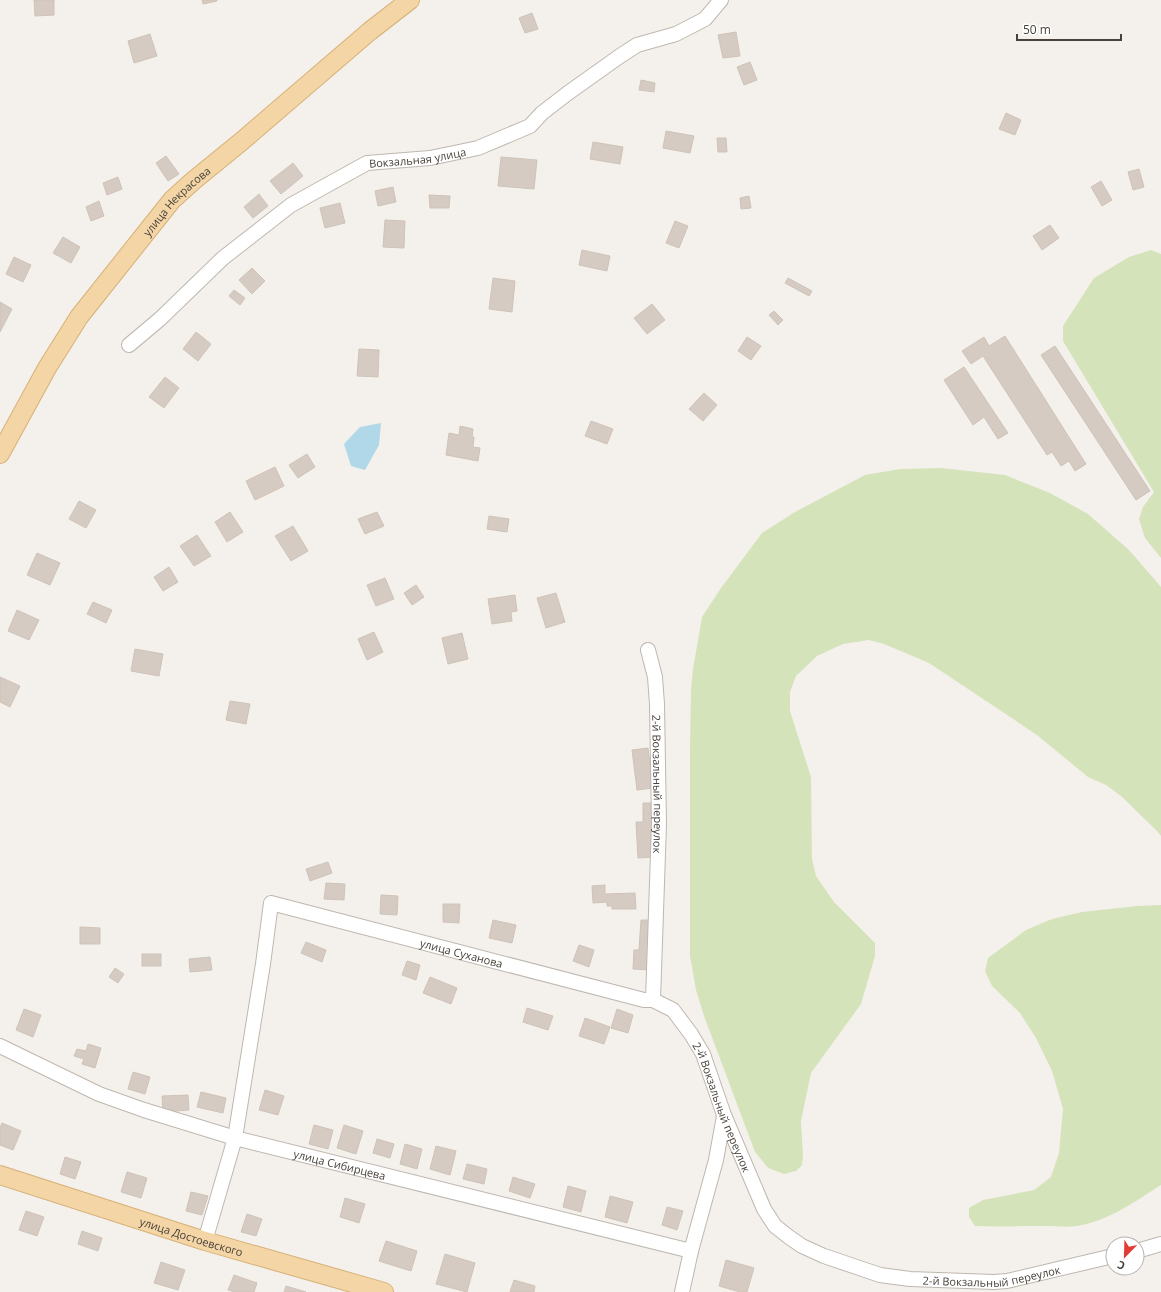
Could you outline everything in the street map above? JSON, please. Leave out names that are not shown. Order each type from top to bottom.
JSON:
[{"type":"main road","name":"улица Некрасова","points":[[0,454],[44,374],[79,317],[172,200],[370,31],[410,0]]},
{"type":"main road","name":"улица Достоевского","points":[[0,1175],[204,1241],[384,1292]]},
{"type":"street","name":"Вокзальная улица","points":[[129,344],[160,319],[222,258],[291,205],[367,163],[430,158],[478,148],[530,126],[542,113],[620,56],[638,45],[676,34],[705,19],[721,0]]},
{"type":"street","name":"2-й Вокзальный переулок","points":[[648,650],[655,677],[658,704],[659,824],[653,1000],[673,1010],[691,1034],[703,1054],[724,1115],[764,1209],[775,1226],[789,1238],[802,1246],[824,1256],[887,1276],[917,1280],[1007,1281],[1105,1258]]},
{"type":"street","name":"улица Суханова","points":[[235,1138],[263,964],[271,903],[644,1000],[653,1000]]},
{"type":"street","name":"улица Сибирцева","points":[[0,1046],[99,1094],[144,1110],[235,1138],[691,1251]]},
{"type":"street","points":[[682,1292],[691,1251],[716,1160],[724,1115]]},
{"type":"street","points":[[204,1241],[235,1138]]},
{"type":"street","points":[[1145,1249],[1161,1244]]},
{"type":"green space","points":[[1151,250],[1161,254],[1161,558],[1145,538],[1139,519],[1143,507],[1154,492],[1063,341],[1063,326],[1094,278],[1129,257]]},
{"type":"green space","points":[[941,468],[1005,475],[1050,493],[1088,514],[1129,550],[1161,587],[1161,836],[1121,796],[1106,785],[1088,777],[1037,735],[929,663],[884,644],[869,640],[843,644],[817,656],[796,676],[790,692],[790,711],[811,777],[812,859],[816,876],[834,902],[875,943],[875,956],[861,1004],[811,1073],[801,1121],[803,1155],[802,1165],[796,1171],[784,1174],[768,1168],[755,1152],[704,1016],[696,990],[690,956],[691,689],[702,617],[721,588],[762,533],[795,512],[865,475],[900,469]]},
{"type":"green space","points":[[1161,905],[1161,1185],[1113,1214],[1082,1225],[1067,1227],[975,1226],[969,1217],[969,1208],[983,1200],[1034,1190],[1051,1177],[1059,1153],[1063,1109],[1052,1071],[1036,1038],[1020,1013],[992,986],[985,971],[988,958],[1026,930],[1052,919],[1082,912]]},
{"type":"water","points":[[381,423],[379,445],[365,470],[351,466],[344,444],[360,427]]},
{"type":"building","points":[[34,0],[54,0],[54,15],[35,16]]},
{"type":"building","points":[[202,0],[217,0],[217,1],[203,4]]},
{"type":"building","points":[[532,13],[538,29],[525,33],[519,18]]},
{"type":"building","points":[[736,32],[740,56],[723,58],[718,35]]},
{"type":"building","points":[[150,34],[157,56],[134,63],[128,41]]},
{"type":"building","points":[[750,62],[757,80],[744,85],[737,67]]},
{"type":"building","points":[[641,80],[655,83],[654,92],[639,90]]},
{"type":"building","points":[[1006,113],[1021,120],[1015,135],[999,129]]},
{"type":"building","points":[[666,131],[694,136],[690,153],[663,148]]},
{"type":"building","points":[[717,138],[726,138],[727,152],[718,152]]},
{"type":"building","points":[[593,142],[623,147],[620,164],[590,159]]},
{"type":"building","points":[[166,156],[179,174],[168,181],[156,163]]},
{"type":"building","points":[[501,157],[537,160],[534,189],[498,186]]},
{"type":"building","points":[[293,163],[303,176],[281,194],[270,181]]},
{"type":"building","points":[[1139,169],[1144,187],[1133,190],[1128,172]]},
{"type":"building","points":[[118,177],[122,189],[107,195],[103,183]]},
{"type":"building","points":[[1101,181],[1112,200],[1102,206],[1091,187]]},
{"type":"building","points":[[393,187],[396,202],[378,206],[375,191]]},
{"type":"building","points":[[259,194],[268,206],[253,218],[244,207]]},
{"type":"building","points":[[429,195],[450,196],[449,208],[430,208]]},
{"type":"building","points":[[749,196],[751,208],[741,209],[740,198]]},
{"type":"building","points":[[99,201],[104,216],[91,221],[86,207]]},
{"type":"building","points":[[340,203],[345,223],[325,228],[320,208]]},
{"type":"building","points":[[385,220],[405,221],[404,248],[383,247]]},
{"type":"building","points":[[675,221],[688,226],[679,248],[666,243]]},
{"type":"building","points":[[1050,225],[1059,238],[1042,250],[1033,236]]},
{"type":"building","points":[[63,237],[80,247],[71,263],[53,253]]},
{"type":"building","points":[[582,250],[610,256],[607,271],[579,265]]},
{"type":"building","points":[[14,257],[31,265],[23,282],[6,274]]},
{"type":"building","points":[[252,268],[265,281],[252,294],[239,280]]},
{"type":"building","points":[[493,278],[515,281],[512,312],[489,309]]},
{"type":"building","points":[[788,278],[812,291],[809,296],[785,283]]},
{"type":"building","points":[[234,290],[245,298],[240,305],[229,296]]},
{"type":"building","points":[[0,302],[12,309],[0,332]]},
{"type":"building","points":[[652,304],[665,320],[647,334],[634,318]]},
{"type":"building","points":[[774,311],[783,320],[778,325],[769,315]]},
{"type":"building","points":[[196,332],[211,344],[198,361],[183,349]]},
{"type":"building","points":[[1005,336],[1086,464],[1075,471],[1069,461],[1061,466],[1052,452],[1047,455],[983,356],[971,364],[962,351],[984,337],[989,346]]},
{"type":"building","points":[[747,337],[761,346],[751,360],[738,351]]},
{"type":"building","points":[[1055,346],[1150,491],[1136,500],[1041,355]]},
{"type":"building","points":[[359,349],[379,350],[378,377],[357,376]]},
{"type":"building","points":[[964,367],[1008,433],[998,439],[984,417],[973,425],[944,380]]},
{"type":"building","points":[[165,377],[179,388],[164,408],[149,397]]},
{"type":"building","points":[[704,393],[717,405],[703,421],[689,409]]},
{"type":"building","points":[[591,421],[613,429],[607,444],[585,436]]},
{"type":"building","points":[[460,426],[473,429],[473,447],[480,448],[478,461],[446,455],[449,433],[459,435]]},
{"type":"building","points":[[307,454],[315,467],[298,478],[289,465]]},
{"type":"building","points":[[275,467],[284,486],[255,500],[246,481]]},
{"type":"building","points":[[79,501],[96,510],[86,528],[69,519]]},
{"type":"building","points":[[230,512],[243,532],[227,542],[215,522]]},
{"type":"building","points":[[377,512],[384,526],[365,534],[358,519]]},
{"type":"building","points":[[489,516],[509,519],[507,532],[487,529]]},
{"type":"building","points":[[293,526],[308,551],[291,561],[275,536]]},
{"type":"building","points":[[197,535],[211,556],[194,566],[180,546]]},
{"type":"building","points":[[37,553],[60,563],[50,585],[27,575]]},
{"type":"building","points":[[169,567],[178,582],[163,591],[154,577]]},
{"type":"building","points":[[385,578],[394,599],[376,606],[367,585]]},
{"type":"building","points":[[416,585],[424,597],[412,605],[404,593]]},
{"type":"building","points":[[556,593],[565,622],[546,628],[537,598]]},
{"type":"building","points":[[515,595],[517,611],[511,612],[512,621],[492,624],[488,599]]},
{"type":"building","points":[[93,602],[112,610],[106,623],[87,614]]},
{"type":"building","points":[[17,610],[39,620],[29,640],[8,631]]},
{"type":"building","points":[[374,632],[383,652],[367,660],[358,639]]},
{"type":"building","points":[[462,633],[468,659],[448,664],[442,638]]},
{"type":"building","points":[[135,649],[163,654],[159,676],[131,671]]},
{"type":"building","points":[[0,677],[20,686],[10,707],[0,702]]},
{"type":"building","points":[[230,701],[250,704],[246,724],[226,720]]},
{"type":"building","points":[[648,748],[653,788],[637,790],[632,750]]},
{"type":"building","points":[[643,803],[653,803],[655,857],[638,858],[636,822],[643,822]]},
{"type":"building","points":[[328,862],[332,873],[310,881],[306,869]]},
{"type":"building","points":[[326,883],[345,884],[344,900],[324,899]]},
{"type":"building","points":[[605,885],[605,894],[635,893],[636,909],[612,909],[612,906],[607,906],[607,902],[593,903],[592,886]]},
{"type":"building","points":[[381,895],[398,896],[397,915],[380,914]]},
{"type":"building","points":[[443,904],[460,904],[459,923],[443,922]]},
{"type":"building","points":[[493,920],[516,925],[512,943],[489,938]]},
{"type":"building","points":[[641,920],[650,920],[649,970],[633,969],[634,950],[639,950]]},
{"type":"building","points":[[80,927],[100,928],[100,944],[80,944]]},
{"type":"building","points":[[306,942],[326,950],[322,962],[301,953]]},
{"type":"building","points":[[579,945],[594,950],[589,967],[573,961]]},
{"type":"building","points":[[142,954],[161,954],[161,966],[142,966]]},
{"type":"building","points":[[210,957],[212,970],[190,972],[189,959]]},
{"type":"building","points":[[407,961],[420,965],[416,980],[402,975]]},
{"type":"building","points":[[115,968],[124,974],[118,983],[109,977]]},
{"type":"building","points":[[430,977],[457,988],[451,1004],[423,993]]},
{"type":"building","points":[[527,1008],[553,1016],[548,1030],[523,1022]]},
{"type":"building","points":[[24,1009],[41,1015],[33,1037],[16,1030]]},
{"type":"building","points":[[617,1009],[633,1015],[628,1033],[611,1028]]},
{"type":"building","points":[[585,1018],[610,1027],[604,1044],[579,1036]]},
{"type":"building","points":[[88,1044],[101,1048],[95,1068],[82,1064],[84,1059],[74,1056],[77,1049],[86,1051]]},
{"type":"building","points":[[133,1072],[150,1077],[145,1094],[128,1089]]},
{"type":"building","points":[[265,1090],[284,1096],[278,1115],[259,1110]]},
{"type":"building","points":[[201,1092],[226,1098],[223,1113],[197,1107]]},
{"type":"building","points":[[188,1095],[189,1110],[163,1112],[162,1096]]},
{"type":"building","points":[[2,1123],[21,1131],[13,1150],[0,1145],[0,1128]]},
{"type":"building","points":[[314,1125],[333,1130],[328,1149],[309,1144]]},
{"type":"building","points":[[344,1125],[363,1131],[356,1154],[337,1148]]},
{"type":"building","points":[[377,1139],[394,1144],[390,1158],[373,1153]]},
{"type":"building","points":[[405,1144],[422,1149],[417,1169],[400,1164]]},
{"type":"building","points":[[436,1146],[456,1151],[450,1175],[430,1169]]},
{"type":"building","points":[[65,1157],[81,1162],[75,1179],[60,1174]]},
{"type":"building","points":[[467,1164],[487,1169],[484,1184],[463,1179]]},
{"type":"building","points":[[127,1172],[147,1178],[141,1198],[121,1192]]},
{"type":"building","points":[[513,1177],[535,1184],[530,1198],[509,1191]]},
{"type":"building","points":[[568,1186],[586,1191],[581,1212],[563,1207]]},
{"type":"building","points":[[191,1192],[208,1196],[202,1215],[186,1211]]},
{"type":"building","points":[[610,1196],[633,1202],[627,1223],[605,1217]]},
{"type":"building","points":[[345,1198],[365,1204],[359,1223],[340,1217]]},
{"type":"building","points":[[667,1207],[683,1211],[677,1230],[662,1225]]},
{"type":"building","points":[[26,1211],[44,1217],[37,1236],[19,1230]]},
{"type":"building","points":[[247,1214],[262,1219],[256,1236],[241,1232]]},
{"type":"building","points":[[82,1231],[102,1238],[98,1251],[78,1244]]},
{"type":"building","points":[[386,1241],[417,1251],[411,1271],[379,1261]]},
{"type":"building","points":[[445,1254],[475,1263],[467,1292],[436,1284]]},
{"type":"building","points":[[726,1260],[754,1268],[747,1292],[740,1292],[719,1286]]},
{"type":"building","points":[[161,1262],[185,1270],[178,1290],[154,1283]]},
{"type":"building","points":[[234,1275],[257,1283],[254,1292],[235,1292],[228,1290]]},
{"type":"building","points":[[514,1280],[535,1286],[534,1292],[510,1292]]},
{"type":"building","points":[[286,1286],[306,1292],[284,1292]]}]
